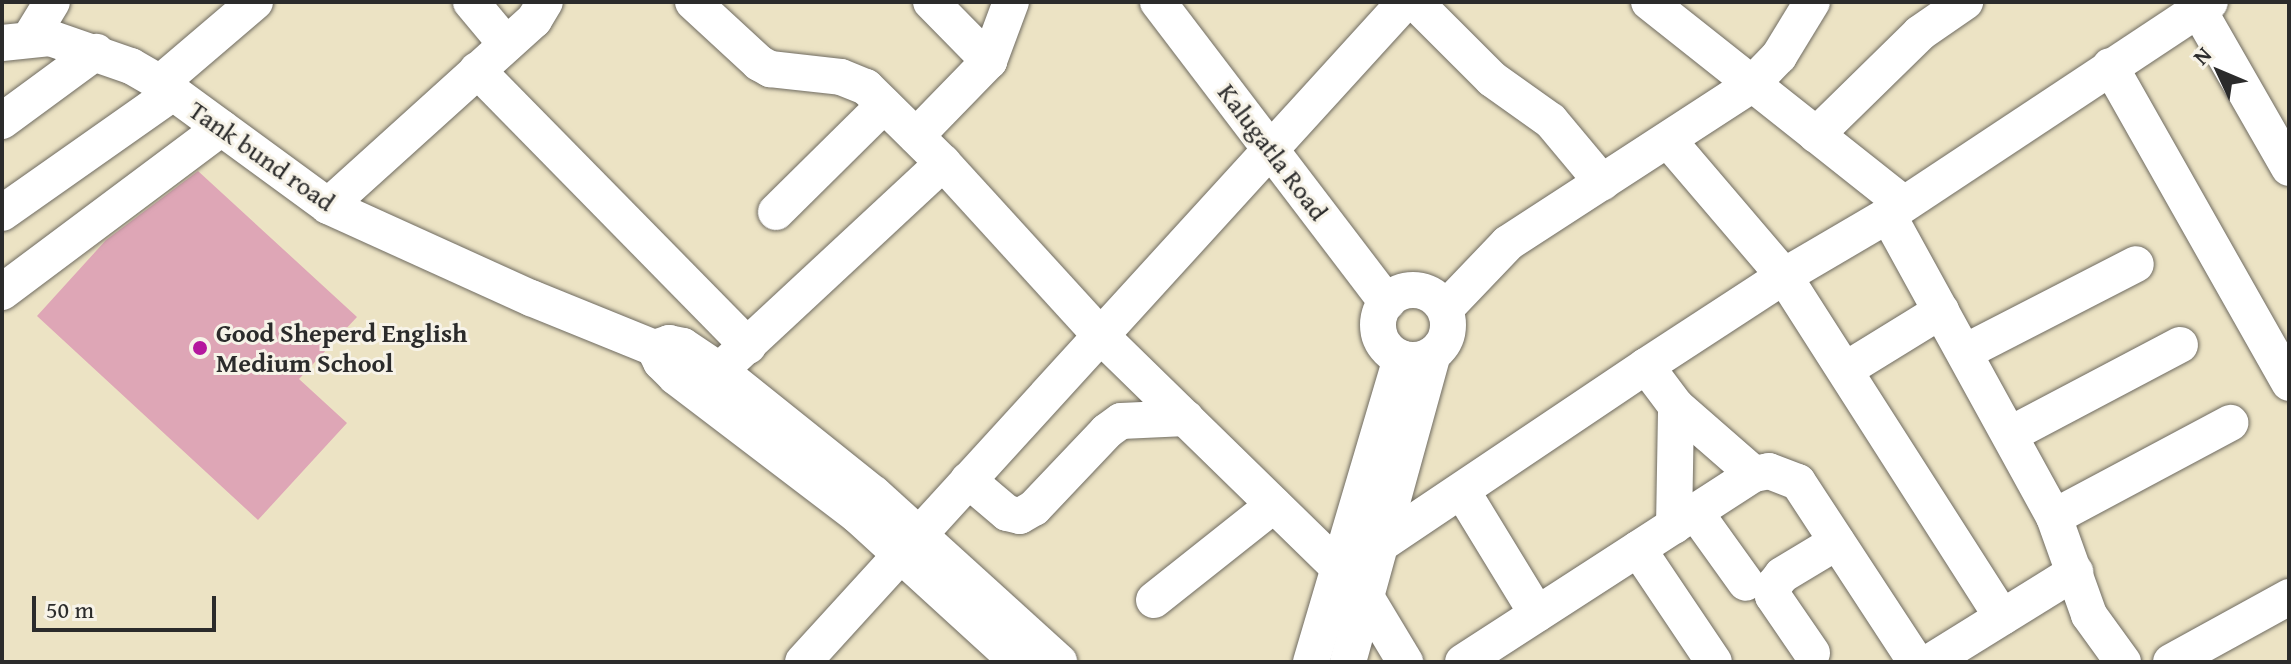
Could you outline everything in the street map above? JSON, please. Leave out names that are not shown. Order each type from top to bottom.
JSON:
[{"type":"street","points":[[16,41],[52,2]]},
{"type":"street","points":[[2,213],[167,88],[255,2]]},
{"type":"street","points":[[471,2],[506,44]]},
{"type":"street","points":[[328,206],[534,20],[545,2]]},
{"type":"street","points":[[693,2],[759,63],[786,72],[853,81],[884,105],[943,163],[1099,334],[1274,505],[1357,551],[1366,597],[1405,662]]},
{"type":"street","points":[[931,2],[989,61]]},
{"type":"street","points":[[916,136],[989,61],[1011,2]]},
{"type":"street","name":"Kalugatla Road","points":[[1158,2],[1387,303]]},
{"type":"street","points":[[803,662],[1405,2]]},
{"type":"street","points":[[1415,2],[1492,79],[1551,121],[1602,182]]},
{"type":"street","points":[[1649,2],[1750,86],[1816,135],[1896,210],[1941,311],[2054,517],[2089,615],[2123,662]]},
{"type":"street","points":[[1445,309],[1508,243],[1750,86],[1779,56],[1812,2]]},
{"type":"street","points":[[1816,135],[1920,33],[1965,2]]},
{"type":"street","points":[[1357,551],[1462,491],[1784,276],[1896,210],[2110,66],[2189,8],[2289,168]]},
{"type":"street","name":"Tank bund road","points":[[16,41],[50,38],[131,66],[167,88],[328,206],[531,298],[654,348]]},
{"type":"street","points":[[2,121],[96,52]]},
{"type":"street","points":[[2110,66],[2289,383]]},
{"type":"street","points":[[477,70],[748,346]]},
{"type":"street","points":[[776,212],[884,105]]},
{"type":"street","points":[[2,292],[221,128]]},
{"type":"street","points":[[1668,140],[1784,276],[2002,617]]},
{"type":"street","points":[[719,370],[943,163]]},
{"type":"street","points":[[1965,352],[2136,264]]},
{"type":"street","points":[[1311,662],[1357,551],[1417,357],[1448,332],[1445,309],[1437,299],[1416,290],[1405,291],[1387,303],[1378,323],[1379,335],[1391,353],[1417,357]]},
{"type":"street","points":[[1845,370],[1941,311]]},
{"type":"street","points":[[1018,662],[910,544],[857,515],[676,377],[661,362],[654,348],[669,343],[683,346],[719,370],[910,544],[1059,662]]},
{"type":"street","points":[[2011,434],[2180,345]]},
{"type":"street","points":[[1646,366],[1676,406],[1754,474]]},
{"type":"street","points":[[1676,406],[1684,519],[1746,583]]},
{"type":"street","points":[[968,480],[1007,513],[1020,516],[1034,508],[1107,431],[1121,421],[1186,418]]},
{"type":"street","points":[[2054,517],[2230,423]]},
{"type":"street","points":[[1463,662],[1754,474],[1769,471],[1798,482],[1916,662]]},
{"type":"street","points":[[1462,491],[1537,614]]},
{"type":"street","points":[[1154,600],[1274,505]]},
{"type":"street","points":[[1812,653],[1773,596],[1775,584],[1782,575],[1837,542]]},
{"type":"street","points":[[1638,549],[1714,662]]},
{"type":"street","points":[[1930,662],[2075,572]]},
{"type":"street","points":[[1348,662],[1366,597]]},
{"type":"street","points":[[2171,662],[2289,597]]},
{"type":"building","name":"Good Sheperd English Medium School","points":[[198,171],[357,317],[299,379],[347,423],[258,520],[37,316],[106,240]]},
{"type":"place","name":"Good Sheperd English Medium School","points":[[200,348]]}]
